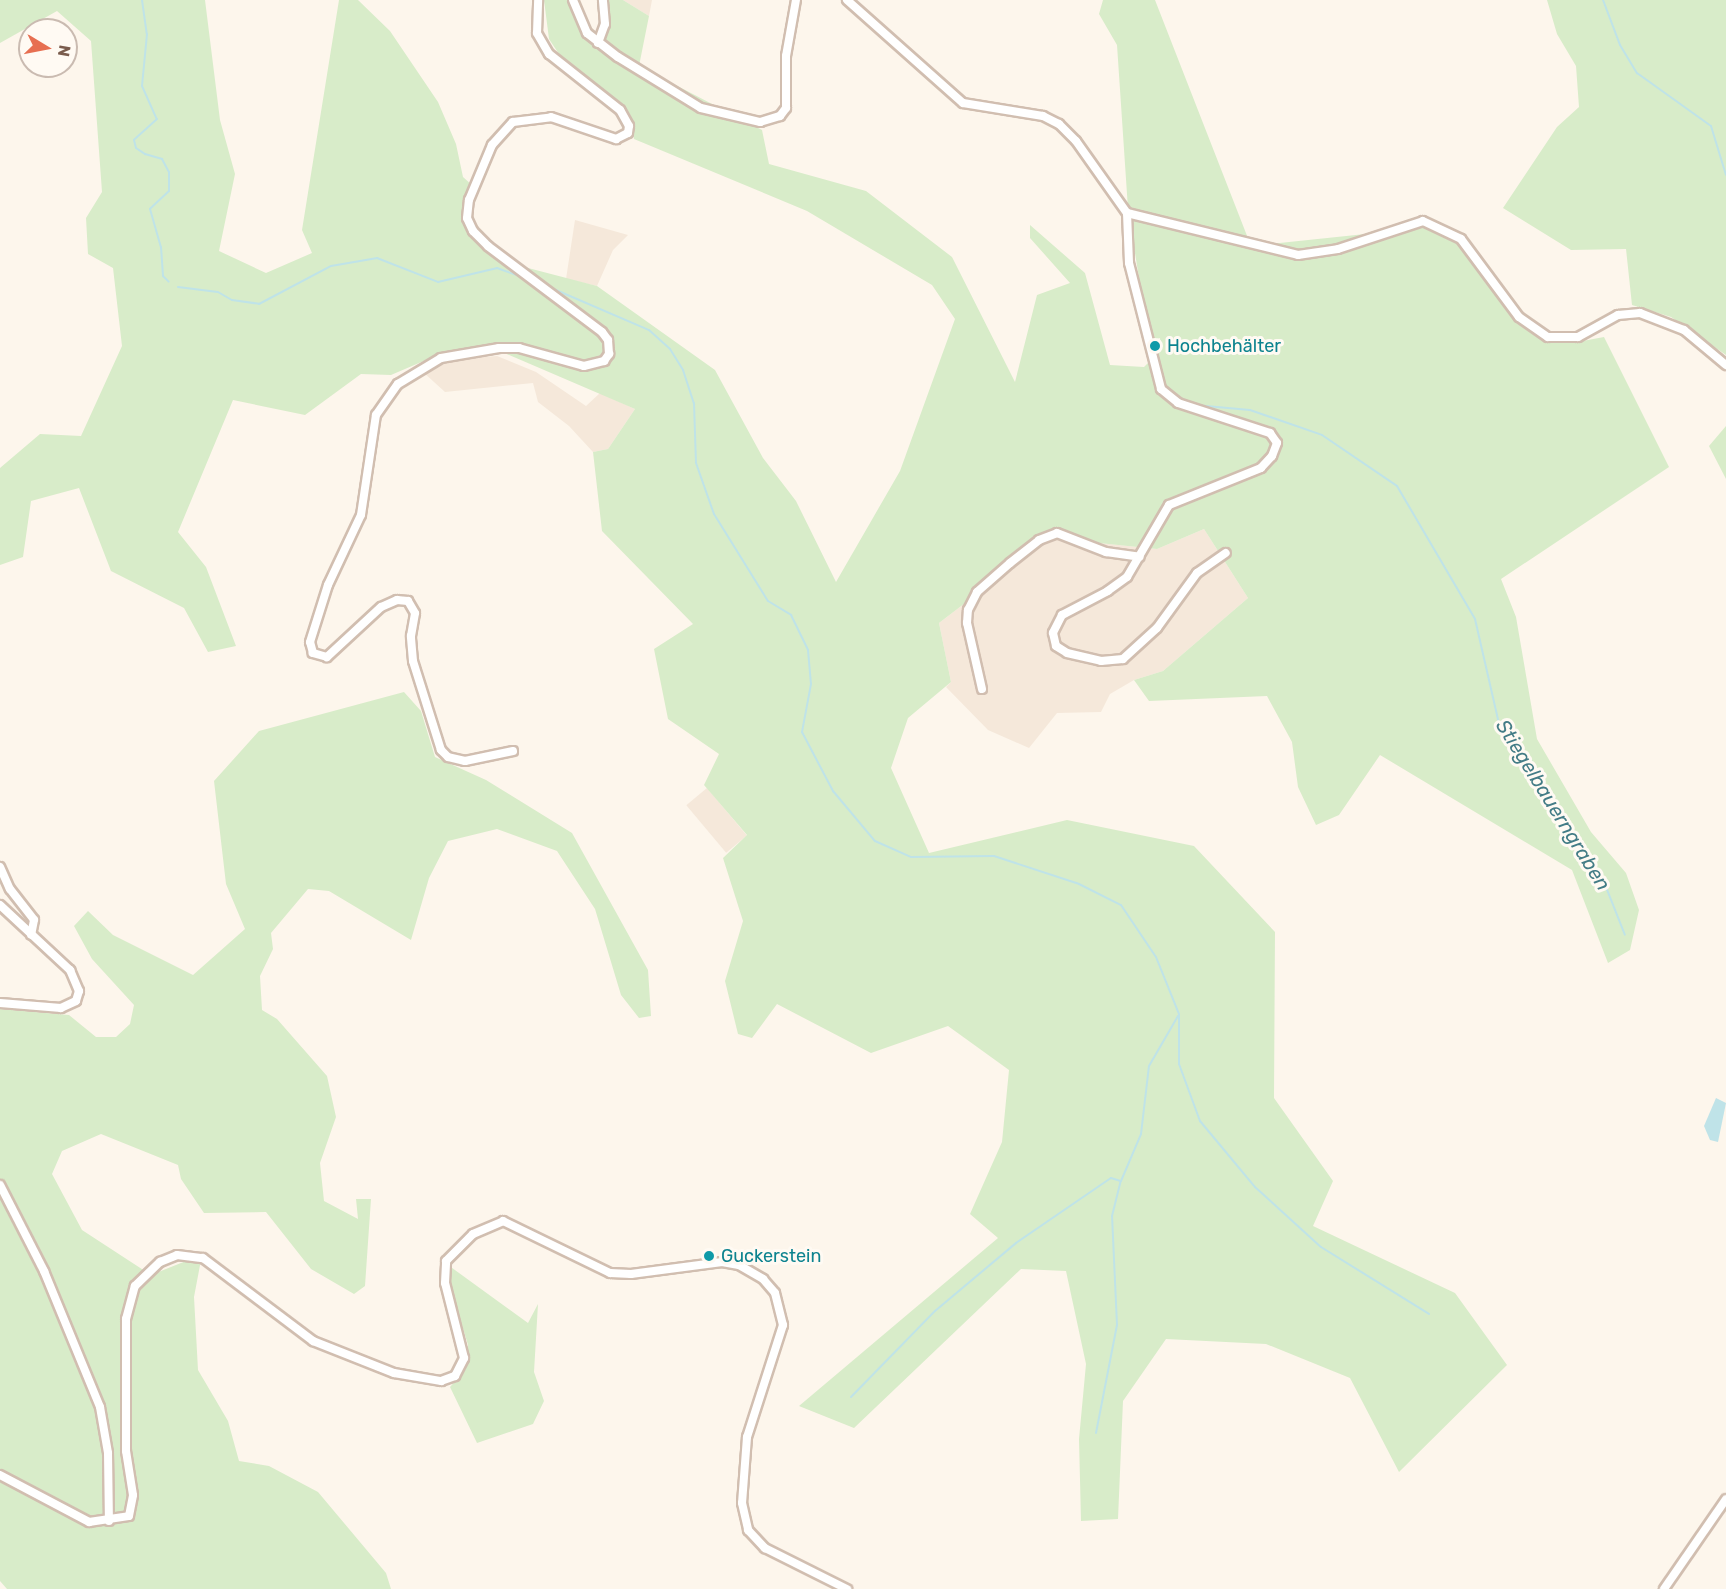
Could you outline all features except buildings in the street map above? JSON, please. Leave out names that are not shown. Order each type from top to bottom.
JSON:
[{"type":"street","points":[[513,751],[465,762],[441,750],[413,661],[411,636],[415,613],[408,601],[397,600],[381,608],[327,657],[316,655],[310,646],[328,585],[362,515],[371,434],[380,406],[398,384],[430,363],[452,355],[519,348],[584,366],[604,361],[610,349],[602,332],[488,246],[473,231],[467,218],[469,200],[492,145],[513,122],[551,117],[616,139],[628,133],[629,126],[620,110],[549,54],[537,33],[538,0]]},
{"type":"street","points":[[573,0],[579,20],[598,43],[701,108],[745,120],[770,121],[780,116],[788,99],[786,56],[796,0]]},
{"type":"street","points":[[598,43],[605,24],[603,0]]},
{"type":"street","points":[[847,0],[963,104],[1033,114],[1059,124],[1076,141],[1127,213],[1130,272],[1161,389],[1178,403],[1270,433],[1277,443],[1272,456],[1261,468],[1169,505],[1140,557],[1119,584],[1062,615],[1053,633],[1059,650],[1101,661],[1123,659],[1157,628],[1197,573],[1226,553]]},
{"type":"street","points":[[1127,213],[1298,255],[1338,249],[1423,221],[1461,239],[1519,317],[1548,337],[1578,337],[1618,315],[1640,313],[1684,330],[1726,365]]},
{"type":"street","points":[[982,689],[967,623],[968,610],[977,592],[1010,563],[1039,540],[1057,533],[1106,552],[1140,557]]},
{"type":"street","points":[[0,867],[10,889],[34,920],[31,935]]},
{"type":"street","points":[[0,905],[74,975],[79,985],[78,996],[72,1004],[61,1008],[0,1003]]},
{"type":"street","points":[[0,1185],[44,1271],[100,1407],[108,1453],[109,1521]]},
{"type":"street","points":[[0,1476],[89,1522],[126,1518],[133,1504],[126,1438],[126,1319],[135,1286],[151,1268],[177,1255],[203,1258],[313,1341],[394,1373],[441,1381],[455,1376],[464,1358],[445,1283],[446,1261],[473,1234],[503,1221],[609,1272],[631,1274],[722,1262],[739,1265],[763,1279],[775,1293],[783,1325],[747,1437],[742,1503],[748,1530],[765,1548],[847,1589]]},
{"type":"street","points":[[1664,1589],[1726,1499]]},
{"type":"shaded area","points":[[623,0],[652,0],[649,16]]},
{"type":"shaded area","points":[[575,220],[628,235],[613,250],[597,286],[566,279]]},
{"type":"shaded area","points":[[497,356],[536,372],[586,406],[600,393],[635,409],[608,449],[593,452],[569,426],[538,402],[533,383],[445,392],[423,372],[441,360]]},
{"type":"shaded area","points":[[1204,529],[1248,598],[1163,671],[1134,680],[1110,694],[1101,712],[1057,713],[1029,748],[988,730],[946,687],[951,682],[939,623],[1050,538],[1157,549]]},
{"type":"shaded area","points":[[707,788],[747,835],[726,853],[686,805]]},
{"type":"green space","points":[[0,0],[205,0],[220,120],[235,174],[219,251],[266,273],[312,253],[302,230],[339,0],[358,0],[390,31],[438,102],[456,144],[463,177],[472,185],[462,213],[469,233],[505,262],[597,286],[715,370],[763,458],[796,501],[836,582],[900,471],[955,319],[932,285],[807,211],[634,139],[630,114],[569,69],[549,39],[544,0],[569,0],[573,14],[596,47],[607,29],[606,0],[623,0],[649,16],[639,66],[762,130],[769,164],[866,191],[952,257],[1015,382],[1037,295],[1070,283],[1030,238],[1030,225],[1085,273],[1110,365],[1144,367],[1161,350],[1160,338],[1149,341],[1128,209],[1117,45],[1099,14],[1103,0],[1155,0],[1251,246],[1432,227],[1464,244],[1511,316],[1541,339],[1572,343],[1604,337],[1669,467],[1501,579],[1516,617],[1537,739],[1591,832],[1626,873],[1639,910],[1630,950],[1608,963],[1572,870],[1380,755],[1339,815],[1316,825],[1298,787],[1292,742],[1267,696],[1149,701],[1134,680],[1163,671],[1248,598],[1204,529],[1157,549],[1050,538],[939,623],[951,682],[908,718],[891,768],[929,853],[1067,820],[1194,846],[1275,932],[1274,1098],[1333,1181],[1313,1226],[1455,1293],[1507,1365],[1399,1472],[1350,1378],[1266,1344],[1166,1339],[1123,1401],[1118,1519],[1081,1521],[1079,1439],[1086,1364],[1066,1271],[1021,1269],[854,1428],[799,1406],[998,1238],[970,1214],[1002,1142],[1009,1070],[948,1026],[871,1053],[777,1004],[752,1038],[738,1034],[725,981],[743,921],[723,858],[747,835],[704,785],[719,754],[668,719],[654,649],[693,624],[602,531],[593,452],[608,449],[635,409],[488,346],[440,354],[391,375],[361,374],[305,415],[233,400],[178,532],[206,567],[236,646],[208,652],[184,608],[111,571],[79,488],[31,501],[23,557],[0,565],[0,468],[40,434],[81,436],[122,346],[113,268],[88,254],[86,218],[102,192],[91,41],[78,30],[78,18],[65,18],[57,11],[45,18],[18,18],[18,33],[0,43]]},
{"type":"green space","points":[[1547,0],[1726,0],[1726,355],[1671,317],[1632,305],[1626,249],[1571,250],[1503,208],[1557,127],[1579,107],[1576,66],[1557,34]]},
{"type":"green space","points":[[1726,426],[1726,479],[1709,446]]},
{"type":"green space","points":[[404,692],[421,711],[435,757],[486,780],[572,833],[648,970],[651,1016],[639,1018],[621,995],[595,909],[557,851],[497,829],[448,841],[429,878],[411,940],[329,891],[308,889],[271,933],[273,949],[260,976],[262,1010],[277,1019],[327,1076],[336,1117],[320,1163],[324,1201],[358,1219],[356,1199],[371,1199],[365,1286],[354,1294],[311,1269],[266,1212],[204,1213],[181,1179],[178,1165],[101,1134],[62,1151],[52,1174],[82,1230],[151,1275],[186,1261],[201,1260],[194,1297],[198,1370],[228,1421],[239,1461],[269,1466],[318,1492],[386,1573],[391,1589],[7,1589],[0,1581],[0,1009],[69,1015],[96,1037],[116,1037],[130,1024],[134,1005],[92,959],[74,926],[88,911],[113,935],[193,975],[245,929],[226,884],[214,781],[259,731]]},
{"type":"green space","points":[[448,1265],[528,1323],[538,1304],[534,1372],[544,1401],[533,1424],[477,1443],[450,1387],[466,1369],[468,1345],[451,1289]]},
{"type":"water","points":[[1716,1098],[1726,1103],[1718,1142],[1710,1140],[1704,1126]]},
{"type":"waterway","points":[[142,0],[147,34],[142,86],[157,119],[134,140],[136,148],[145,154],[162,159],[169,172],[169,191],[150,209],[161,247],[163,276],[169,282]]},
{"type":"waterway","points":[[1603,0],[1620,45],[1637,73],[1711,126],[1726,175]]},
{"type":"waterway","points":[[178,287],[218,292],[232,300],[259,304],[331,266],[377,258],[438,282],[497,268],[524,278]]},
{"type":"waterway","points":[[549,287],[649,330],[670,349],[683,370],[694,403],[696,463],[714,514],[768,601],[791,615],[808,650],[811,684],[802,732],[833,791],[875,841],[911,857],[994,856],[1079,884],[1121,905],[1156,957],[1179,1014],[1179,1064],[1200,1121],[1255,1187],[1321,1247],[1429,1314]]},
{"type":"waterway","name":"Stiegelbauerngraben","points":[[1195,405],[1250,410],[1322,435],[1397,486],[1475,619],[1499,724],[1532,762],[1572,842],[1602,877],[1625,935]]},
{"type":"waterway","points":[[1096,1433],[1117,1325],[1112,1216],[1121,1181],[1141,1134],[1149,1066],[1178,1016]]},
{"type":"waterway","points":[[851,1397],[935,1311],[1016,1243],[1111,1178],[1121,1181]]},
{"type":"place","name":"Hochbehälter","points":[[1155,346]]},
{"type":"place","name":"Guckerstein","points":[[709,1256]]}]
